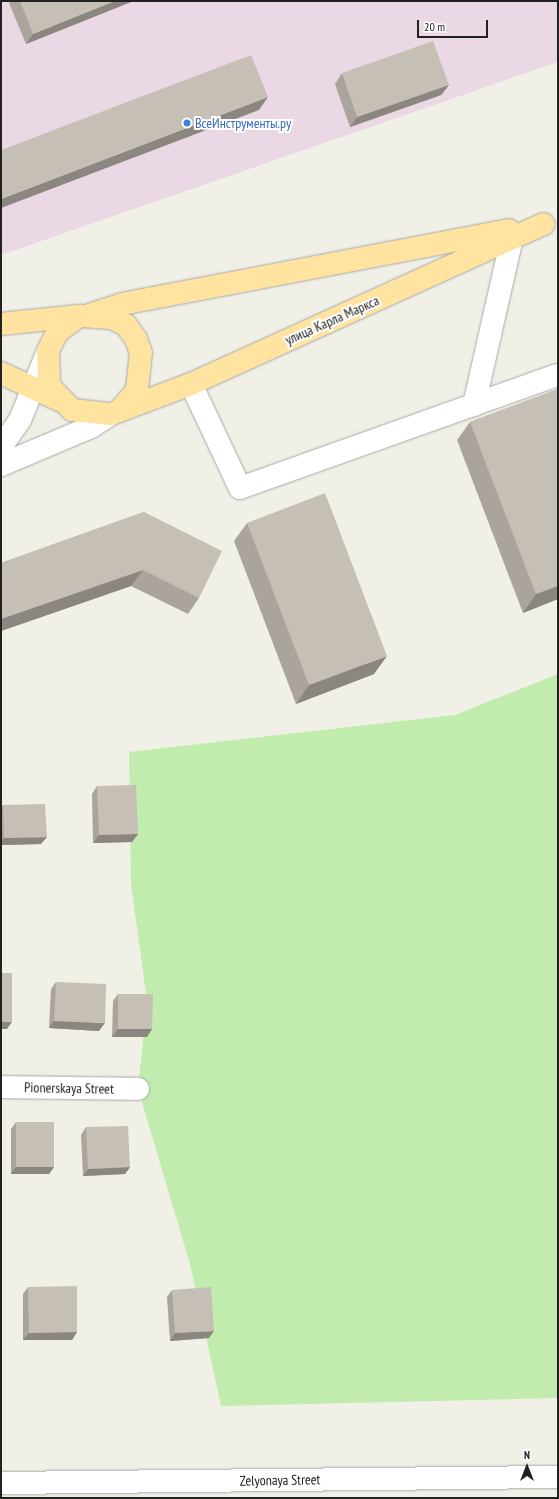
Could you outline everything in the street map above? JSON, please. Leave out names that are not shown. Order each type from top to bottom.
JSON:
[{"type":"main road","name":"улица Карла Маркса","points":[[115,413],[191,384],[512,238],[551,222]]},
{"type":"main road","points":[[59,400],[49,386],[48,351],[58,331],[84,316],[122,304],[551,222]]},
{"type":"main road","points":[[1,324],[84,316],[111,318],[126,326],[141,353],[137,390],[115,413],[72,410],[59,400],[32,389],[1,373]]},
{"type":"street","points":[[474,405],[512,238]]},
{"type":"street","points":[[1,446],[20,420],[48,351]]},
{"type":"street","points":[[191,384],[240,488],[558,375]]},
{"type":"street","name":"улица Карла Маркса","points":[[1,465],[92,427],[115,413]]},
{"type":"street","name":"Pionerskaya Street","points":[[1,1087],[138,1089]]},
{"type":"street","name":"Zelyonaya Street","points":[[1,1483],[558,1477]]},
{"type":"shaded area","points":[[1,1],[558,1],[558,62],[1,255]]},
{"type":"green space","points":[[558,674],[558,1398],[221,1406],[190,1264],[138,1089],[147,1001],[131,884],[129,752],[455,715]]},
{"type":"building","points":[[20,1],[115,1],[33,34]]},
{"type":"building","points":[[433,41],[449,85],[357,117],[342,73]]},
{"type":"building","points":[[251,55],[268,97],[1,199],[1,150]]},
{"type":"building","points":[[558,389],[558,586],[536,594],[470,422]]},
{"type":"building","points":[[325,493],[387,656],[309,685],[247,523]]},
{"type":"building","points":[[144,512],[222,551],[199,598],[143,570],[1,619],[1,563]]},
{"type":"building","points":[[136,785],[138,834],[99,835],[97,786]]},
{"type":"building","points":[[45,804],[47,837],[4,838],[3,805]]},
{"type":"building","points":[[1,973],[12,973],[12,1022],[1,1022]]},
{"type":"building","points":[[56,982],[106,984],[105,1023],[54,1021]]},
{"type":"building","points":[[118,994],[153,994],[152,1029],[118,1029]]},
{"type":"building","points":[[16,1122],[54,1122],[54,1167],[16,1167]]},
{"type":"building","points":[[128,1126],[130,1167],[88,1169],[86,1127]]},
{"type":"building","points":[[77,1286],[77,1332],[29,1333],[28,1287]]},
{"type":"building","points":[[211,1287],[214,1331],[175,1333],[172,1290]]},
{"type":"place","name":"ВсеИнструменты.ру","points":[[187,123]]}]
